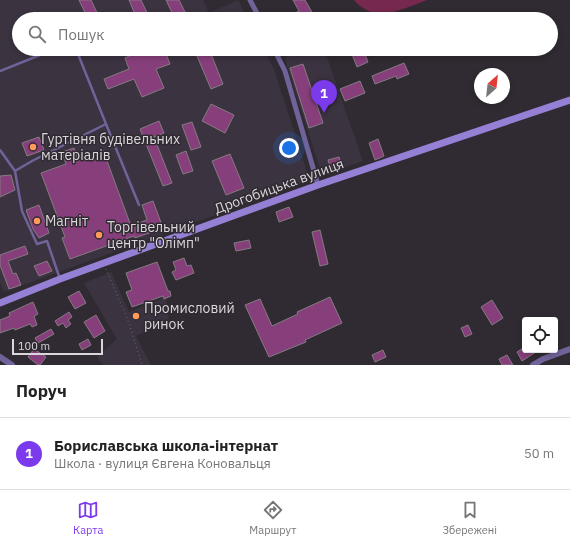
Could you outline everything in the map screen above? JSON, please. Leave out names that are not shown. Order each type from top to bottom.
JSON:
[{"type":"main road","name":"Дрогобицька вулиця","points":[[0,303],[60,279],[318,184],[570,100]]},
{"type":"street","points":[[250,0],[256,12]]},
{"type":"street","points":[[278,56],[285,71],[318,184]]},
{"type":"street","points":[[533,365],[543,359],[570,349]]},
{"type":"street","points":[[0,358],[12,365]]},
{"type":"lane","points":[[0,71],[38,56]]},
{"type":"lane","points":[[79,56],[139,206]]},
{"type":"lane","points":[[15,171],[106,124]]},
{"type":"lane","points":[[0,150],[15,171],[22,211],[37,244],[47,241],[60,279]]},
{"type":"path","points":[[104,263],[129,323],[142,365]]},
{"type":"shaded area","points":[[0,0],[203,0],[209,12],[12,12],[12,56],[267,56],[274,69],[309,178],[306,182],[4,292],[0,283]]},
{"type":"shaded area","points":[[238,0],[244,12],[211,12]]},
{"type":"shaded area","points":[[354,0],[427,0],[394,12],[371,12],[362,8]]},
{"type":"shaded area","points":[[326,56],[363,161],[322,175],[287,66],[286,57]]},
{"type":"shaded area","name":"Промисловий ринок","points":[[111,272],[129,312],[166,297],[169,321],[136,336],[151,365],[103,365],[97,357],[117,339],[84,283]]},
{"type":"building","points":[[79,0],[91,0],[97,12],[85,12]]},
{"type":"building","points":[[129,0],[141,0],[147,12],[134,12]]},
{"type":"building","points":[[166,0],[179,0],[185,12],[172,12]]},
{"type":"building","points":[[293,0],[305,0],[312,12],[297,12],[299,11]]},
{"type":"building","points":[[129,56],[167,56],[170,64],[156,69],[164,88],[142,97],[134,79],[108,89],[104,79],[129,69],[125,58]]},
{"type":"building","points":[[197,56],[212,56],[223,84],[211,89]]},
{"type":"building","points":[[353,56],[366,56],[368,62],[357,67]]},
{"type":"building","points":[[404,63],[409,74],[397,79],[396,76],[375,84],[372,76]]},
{"type":"building","points":[[303,64],[323,123],[309,128],[290,68]]},
{"type":"building","points":[[360,81],[365,93],[345,101],[340,89]]},
{"type":"building","points":[[211,104],[234,115],[225,133],[202,121]]},
{"type":"building","points":[[159,121],[164,133],[154,137],[172,183],[163,186],[140,129]]},
{"type":"building","points":[[192,122],[201,147],[191,150],[182,125]]},
{"type":"building","name":"Гуртівня будівельних матеріалів","points":[[39,137],[44,150],[27,156],[22,143]]},
{"type":"building","points":[[378,139],[384,156],[375,160],[369,143]]},
{"type":"building","points":[[74,148],[78,159],[103,150],[131,226],[147,220],[142,205],[153,201],[163,228],[135,238],[134,236],[70,259],[62,238],[65,237],[41,173],[66,164],[62,152]]},
{"type":"building","points":[[186,151],[193,171],[183,174],[176,155]]},
{"type":"building","points":[[230,154],[244,188],[226,195],[212,161]]},
{"type":"building","points":[[339,157],[342,166],[331,169],[328,160]]},
{"type":"building","points":[[11,175],[15,190],[0,197],[0,176]]},
{"type":"building","name":"Магніт","points":[[39,205],[49,233],[39,238],[33,229],[26,210]]},
{"type":"building","points":[[289,207],[293,217],[279,222],[276,212]]},
{"type":"building","points":[[320,230],[328,264],[320,266],[312,232]]},
{"type":"building","points":[[249,240],[251,248],[236,251],[234,243]]},
{"type":"building","points":[[25,246],[28,254],[8,261],[13,274],[16,273],[21,285],[9,289],[0,265],[0,255]]},
{"type":"building","points":[[184,258],[187,266],[191,265],[194,273],[176,280],[172,272],[176,270],[173,262]]},
{"type":"building","points":[[47,261],[52,271],[39,276],[34,266]]},
{"type":"building","points":[[157,262],[171,296],[164,299],[163,296],[132,307],[126,292],[132,290],[126,273]]},
{"type":"building","points":[[79,291],[86,303],[75,309],[68,297]]},
{"type":"building","points":[[330,297],[342,323],[305,340],[306,342],[269,357],[245,305],[260,299],[272,326],[298,314],[297,312]]},
{"type":"building","points":[[492,300],[503,318],[492,325],[481,307]]},
{"type":"building","points":[[33,302],[38,314],[34,316],[37,325],[32,327],[30,324],[15,330],[14,328],[0,333],[0,320],[10,316],[9,313]]},
{"type":"building","points":[[69,312],[72,317],[68,320],[71,324],[66,328],[63,323],[58,326],[55,321]]},
{"type":"building","points":[[96,315],[105,331],[94,338],[84,322]]},
{"type":"building","points":[[468,325],[472,334],[465,337],[461,328]]},
{"type":"building","points":[[51,329],[54,334],[38,343],[35,338]]},
{"type":"building","points":[[88,339],[91,345],[82,350],[79,344]]},
{"type":"building","points":[[34,349],[46,357],[40,365],[28,357]]},
{"type":"building","points":[[522,349],[522,353],[534,353],[522,361],[517,352]]},
{"type":"building","points":[[383,350],[386,357],[375,362],[372,355]]},
{"type":"building","points":[[507,355],[513,365],[502,365],[499,359]]},
{"type":"place","name":"Бориславська школа-інтернат","points":[[324,113]]},
{"type":"place","name":"Гуртівня будівельних матеріалів","points":[[33,147]]},
{"type":"place","name":"Магніт","points":[[37,221]]},
{"type":"place","name":"Торгівельний центр \"Олімп\"","points":[[99,235]]},
{"type":"place","name":"Промисловий ринок","points":[[136,316]]}]
